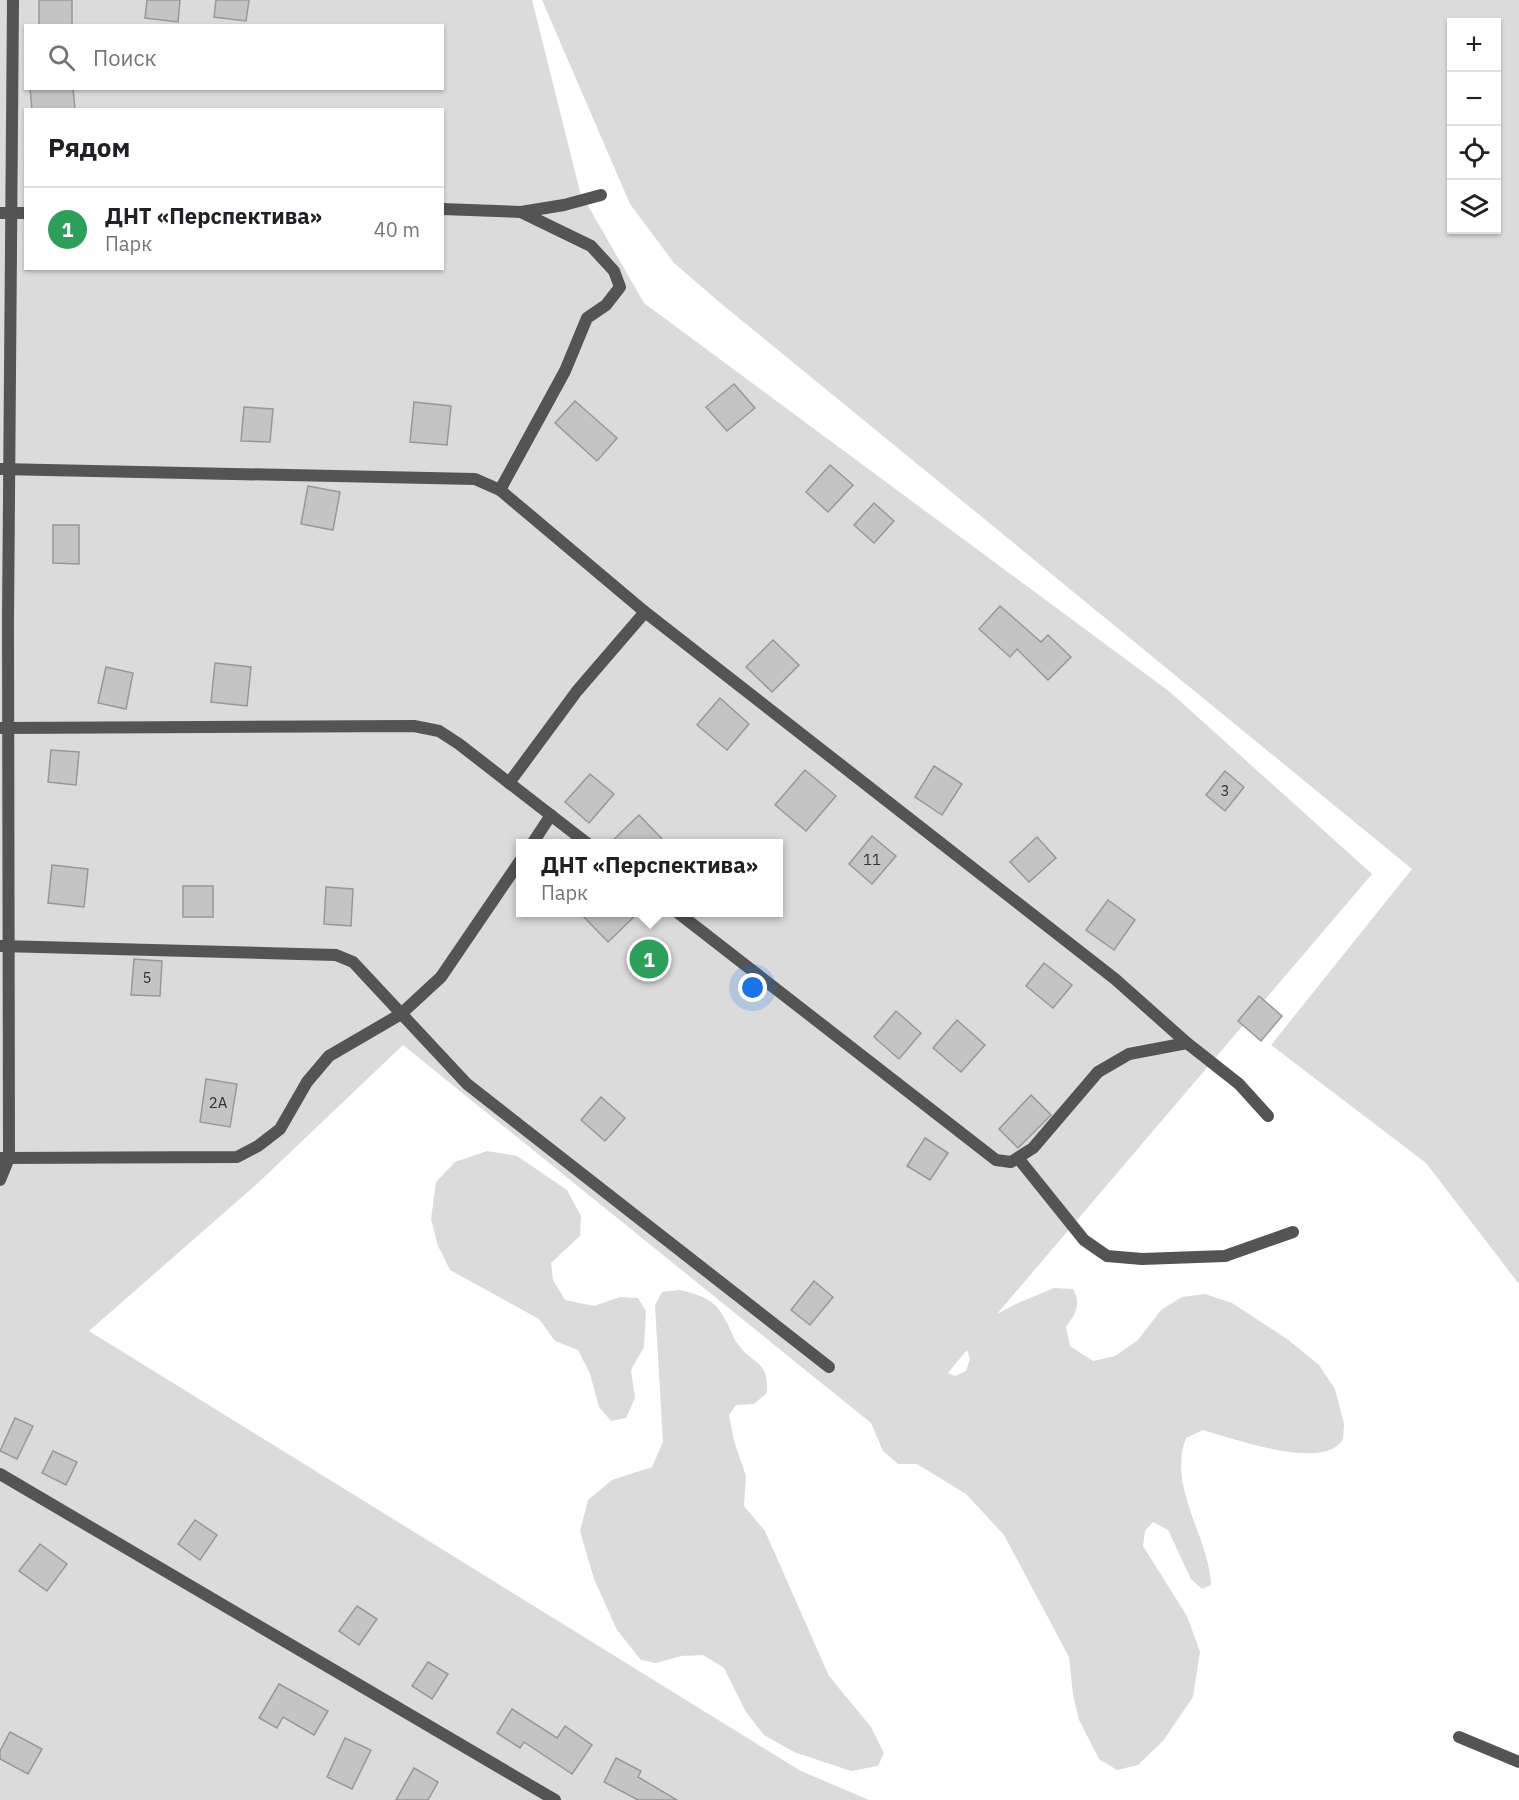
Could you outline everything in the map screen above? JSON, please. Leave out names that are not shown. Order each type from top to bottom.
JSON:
[{"type":"street","points":[[0,1180],[4,1158],[6,214],[13,0]]},
{"type":"street","points":[[444,209],[521,212],[564,205],[601,195]]},
{"type":"street","points":[[500,490],[565,371],[586,318],[606,305],[620,287],[614,271],[591,246],[521,212]]},
{"type":"street","points":[[6,214],[24,213]]},
{"type":"street","points":[[4,469],[475,479],[500,490],[645,612],[1115,979],[1187,1043],[1239,1084],[1268,1116]]},
{"type":"street","points":[[508,783],[577,691],[645,612]]},
{"type":"street","points":[[4,728],[414,726],[438,731],[459,744],[583,839]]},
{"type":"street","points":[[535,839],[551,815]]},
{"type":"street","points":[[4,1158],[237,1157],[258,1146],[280,1129],[307,1082],[329,1056],[401,1014],[441,977],[516,867]]},
{"type":"street","points":[[683,917],[996,1160],[1011,1162],[1033,1148],[1098,1072],[1129,1054],[1187,1043]]},
{"type":"street","points":[[4,946],[336,955],[352,962],[467,1084],[830,1367]]},
{"type":"street","points":[[1018,1158],[1084,1240],[1107,1256],[1142,1259],[1225,1256],[1293,1232]]},
{"type":"street","points":[[0,1474],[555,1800]]},
{"type":"street","points":[[1459,1737],[1519,1762]]},
{"type":"shaded area","points":[[0,0],[532,0],[580,192],[644,303],[1170,692],[1372,874],[997,1314],[1054,1288],[1073,1289],[1077,1305],[1066,1327],[1070,1346],[1093,1361],[1115,1356],[1138,1340],[1161,1310],[1182,1297],[1205,1294],[1232,1303],[1287,1339],[1319,1365],[1335,1389],[1344,1424],[1343,1440],[1332,1449],[1319,1453],[1287,1452],[1203,1430],[1186,1438],[1182,1456],[1185,1493],[1204,1548],[1211,1585],[1202,1589],[1191,1579],[1168,1530],[1153,1522],[1145,1531],[1143,1546],[1187,1616],[1200,1652],[1193,1697],[1163,1741],[1138,1765],[1117,1770],[1099,1759],[1079,1720],[1073,1695],[1069,1657],[1004,1535],[966,1494],[917,1464],[898,1464],[883,1451],[871,1423],[403,1045],[258,1183],[89,1331],[801,1771],[869,1800],[0,1800]],"holes":[[[967,1350],[970,1359],[966,1371],[955,1376],[948,1373]]]},
{"type":"shaded area","points":[[542,0],[1519,0],[1519,1284],[1426,1163],[1271,1045],[1412,869],[674,263],[630,204]]},
{"type":"shaded area","points":[[487,1151],[517,1156],[567,1190],[581,1216],[580,1236],[551,1263],[553,1280],[565,1300],[594,1306],[620,1297],[638,1298],[646,1311],[644,1347],[631,1370],[635,1398],[626,1418],[611,1421],[599,1407],[590,1374],[578,1350],[555,1341],[539,1319],[450,1270],[438,1246],[431,1219],[436,1182],[455,1162]]},
{"type":"shaded area","points":[[680,1290],[696,1294],[714,1304],[723,1315],[736,1342],[762,1368],[765,1374],[767,1393],[754,1404],[736,1405],[729,1415],[734,1441],[746,1476],[744,1506],[765,1531],[829,1676],[871,1727],[884,1753],[878,1766],[851,1771],[794,1752],[764,1735],[746,1712],[724,1668],[703,1655],[681,1656],[656,1663],[641,1660],[617,1630],[594,1579],[580,1531],[588,1500],[612,1480],[652,1467],[663,1442],[655,1305],[662,1292]]},
{"type":"building","points":[[39,0],[72,0],[72,24],[39,24]]},
{"type":"building","points":[[147,0],[180,0],[178,22],[145,18]]},
{"type":"building","points":[[216,0],[249,0],[246,21],[214,17]]},
{"type":"building","points":[[30,90],[73,90],[75,108],[32,108]]},
{"type":"building","points":[[734,384],[755,408],[727,431],[706,407]]},
{"type":"building","points":[[575,401],[617,438],[597,461],[555,423]]},
{"type":"building","points":[[414,402],[451,406],[447,445],[410,442]]},
{"type":"building","points":[[244,407],[273,409],[270,442],[241,441]]},
{"type":"building","points":[[830,465],[853,485],[828,512],[806,492]]},
{"type":"building","points":[[308,486],[340,492],[333,530],[301,524]]},
{"type":"building","points":[[874,503],[894,521],[874,543],[854,525]]},
{"type":"building","points":[[53,525],[79,525],[79,564],[53,563]]},
{"type":"building","points":[[1000,606],[1041,642],[1048,635],[1071,657],[1048,680],[1017,649],[1010,657],[979,629]]},
{"type":"building","points":[[773,640],[799,665],[772,692],[746,667]]},
{"type":"building","points":[[215,663],[251,667],[247,706],[211,702]]},
{"type":"building","points":[[106,667],[133,673],[126,709],[98,703]]},
{"type":"building","points":[[720,698],[749,724],[727,750],[697,725]]},
{"type":"building","points":[[51,750],[79,752],[76,785],[48,782]]},
{"type":"building","points":[[934,766],[962,784],[942,815],[915,797]]},
{"type":"building","points":[[805,770],[836,796],[806,831],[775,805]]},
{"type":"building","points":[[1225,771],[1244,787],[1225,811],[1206,795]]},
{"type":"building","points":[[590,774],[614,794],[589,823],[565,802]]},
{"type":"building","points":[[639,815],[662,839],[614,839]]},
{"type":"building","points":[[872,836],[896,856],[872,884],[849,864]]},
{"type":"building","points":[[1037,837],[1056,858],[1029,882],[1010,862]]},
{"type":"building","points":[[52,865],[88,869],[84,907],[48,903]]},
{"type":"building","points":[[183,886],[213,886],[213,917],[183,917]]},
{"type":"building","points":[[326,887],[353,889],[351,926],[324,924]]},
{"type":"building","points":[[1108,900],[1135,920],[1114,950],[1086,930]]},
{"type":"building","points":[[584,917],[634,917],[608,942]]},
{"type":"building","points":[[134,959],[162,961],[160,996],[131,995]]},
{"type":"building","points":[[1044,963],[1072,985],[1053,1008],[1026,986]]},
{"type":"building","points":[[1259,996],[1282,1016],[1261,1041],[1238,1021]]},
{"type":"building","points":[[896,1011],[921,1033],[899,1059],[874,1037]]},
{"type":"building","points":[[957,1020],[985,1045],[961,1072],[933,1048]]},
{"type":"building","points":[[206,1079],[237,1084],[230,1127],[200,1122]]},
{"type":"building","points":[[1031,1095],[1051,1115],[1018,1148],[999,1129]]},
{"type":"building","points":[[601,1097],[625,1118],[605,1141],[581,1120]]},
{"type":"building","points":[[925,1138],[948,1153],[930,1180],[907,1166]]},
{"type":"building","points":[[814,1281],[833,1297],[810,1325],[791,1310]]},
{"type":"building","points":[[15,1418],[33,1426],[17,1459],[0,1451]]},
{"type":"building","points":[[53,1451],[77,1462],[66,1485],[42,1473]]},
{"type":"building","points":[[195,1520],[217,1535],[200,1560],[178,1544]]},
{"type":"building","points":[[40,1544],[67,1564],[47,1591],[19,1571]]},
{"type":"building","points":[[357,1606],[377,1619],[359,1645],[339,1631]]},
{"type":"building","points":[[428,1662],[448,1674],[432,1699],[412,1686]]},
{"type":"building","points":[[279,1684],[328,1711],[314,1735],[283,1717],[277,1728],[259,1718]]},
{"type":"building","points":[[512,1709],[557,1738],[565,1726],[592,1745],[572,1774],[524,1742],[520,1748],[497,1733]]},
{"type":"building","points":[[10,1732],[42,1749],[28,1774],[0,1759],[0,1751]]},
{"type":"building","points":[[345,1738],[371,1750],[352,1789],[327,1777]]},
{"type":"building","points":[[616,1758],[641,1771],[638,1777],[677,1800],[638,1800],[604,1782]]},
{"type":"building","points":[[414,1768],[438,1782],[428,1800],[396,1800]]},
{"type":"place","name":"ДНТ «Перспектива»","points":[[649,959]]}]
